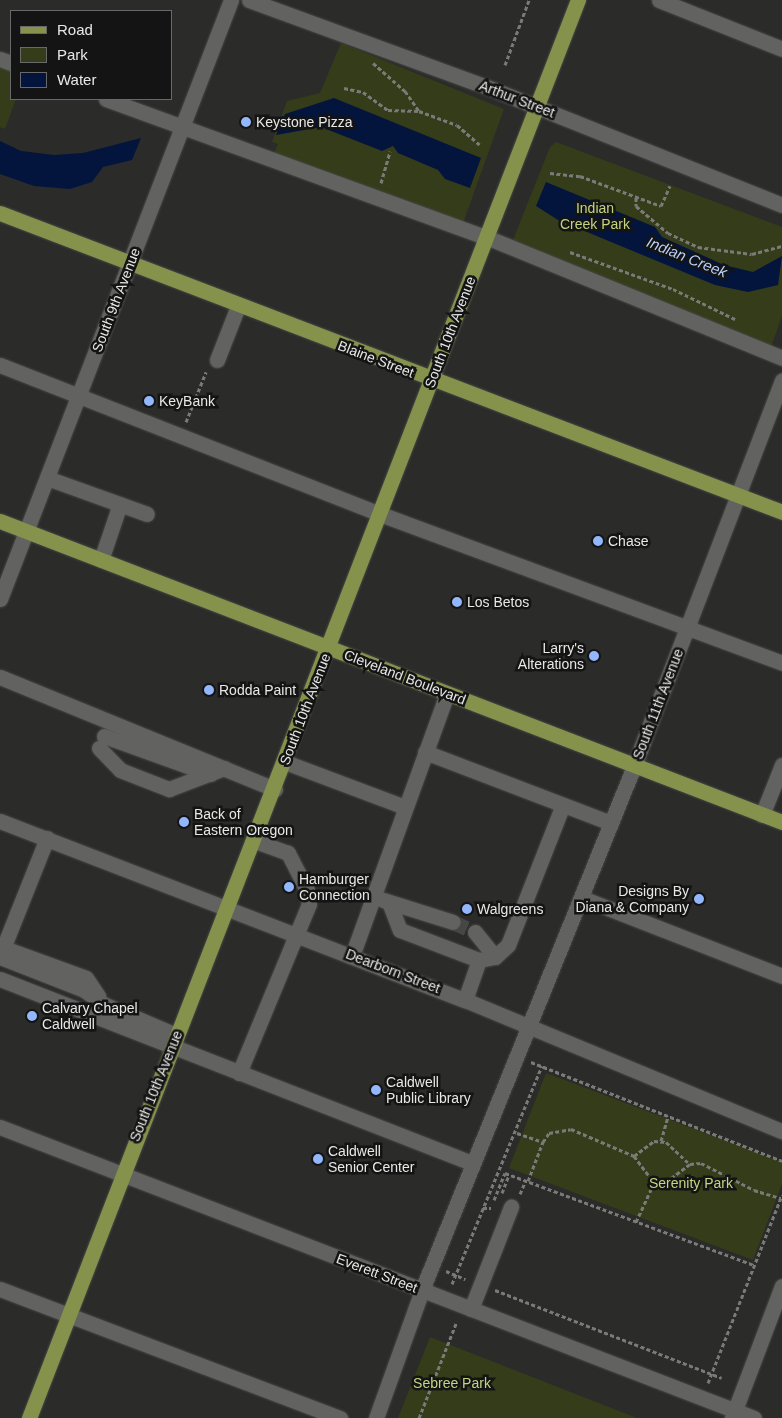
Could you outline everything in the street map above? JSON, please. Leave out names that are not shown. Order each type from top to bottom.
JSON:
[{"type":"main road","name":"South 10th Avenue","points":[[29,1418],[121,1174],[230,908],[486,238],[540,108],[578,0]]},
{"type":"main road","name":"Blaine Street","points":[[0,213],[432,381],[782,512]]},
{"type":"main road","name":"Cleveland Boulevard","points":[[0,521],[782,822]]},
{"type":"street","name":"South 9th Avenue","points":[[0,600],[231,0]]},
{"type":"street","name":"Arthur Street","points":[[249,0],[540,108],[782,205]]},
{"type":"street","points":[[659,0],[782,49]]},
{"type":"street","points":[[109,100],[486,238],[782,358]]},
{"type":"street","points":[[212,363],[238,306]]},
{"type":"street","points":[[0,365],[380,514],[688,625],[782,663]]},
{"type":"street","name":"South 11th Avenue","points":[[376,1418],[422,1290],[527,1025],[582,898],[782,380]]},
{"type":"street","points":[[47,478],[147,514]]},
{"type":"street","points":[[101,560],[120,504]]},
{"type":"street","points":[[0,677],[275,789]]},
{"type":"street","points":[[352,956],[447,694]]},
{"type":"street","points":[[203,776],[103,747],[120,770],[170,789],[224,768]]},
{"type":"street","points":[[425,752],[611,823]]},
{"type":"street","points":[[285,762],[405,807]]},
{"type":"street","points":[[762,814],[782,765]]},
{"type":"street","points":[[389,902],[400,930],[479,960],[495,957],[508,945],[563,805]]},
{"type":"street","name":"Dearborn Street","points":[[0,820],[465,1000],[782,1130]]},
{"type":"street","points":[[1,954],[47,838]]},
{"type":"street","points":[[239,1073],[270,992],[298,934],[308,904],[298,869],[288,853],[255,841]]},
{"type":"street","points":[[374,896],[453,922]]},
{"type":"street","points":[[582,898],[782,976]]},
{"type":"street","points":[[475,932],[495,957]]},
{"type":"street","points":[[1,954],[86,978],[103,1004]]},
{"type":"street","points":[[1,954],[19,977],[103,1004],[239,1073],[472,1163]]},
{"type":"street","points":[[465,1000],[479,960]]},
{"type":"street","points":[[0,980],[174,1041]]},
{"type":"street","name":"Everett Street","points":[[0,1127],[468,1308],[733,1414],[754,1418]]},
{"type":"street","points":[[468,1308],[480,1285],[511,1207]]},
{"type":"street","points":[[733,1414],[782,1286]]},
{"type":"street","points":[[0,1289],[340,1418]]},
{"type":"path","points":[[505,65],[529,0]]},
{"type":"path","points":[[372,63],[405,91],[419,111]]},
{"type":"path","points":[[344,88],[363,92],[388,110],[419,111],[457,125],[481,146]]},
{"type":"path","points":[[386,168],[390,151]]},
{"type":"path","points":[[550,173],[580,176],[661,206],[670,186]]},
{"type":"path","points":[[636,197],[636,206],[659,222],[668,233],[698,247],[752,254],[782,246]]},
{"type":"path","points":[[564,250],[673,289],[741,322]]},
{"type":"path","points":[[180,436],[212,363]]},
{"type":"path","points":[[515,1056],[782,1160]]},
{"type":"path","points":[[452,1286],[483,1208],[517,1133],[542,1066]]},
{"type":"path","points":[[661,1141],[668,1115]]},
{"type":"path","points":[[528,1181],[543,1142],[558,1128],[571,1129],[634,1156],[654,1183]]},
{"type":"path","points":[[517,1133],[543,1142]]},
{"type":"path","points":[[634,1156],[654,1141],[661,1141],[690,1164],[711,1165],[737,1182],[781,1196],[707,1386]]},
{"type":"path","points":[[654,1183],[680,1176],[690,1164]]},
{"type":"path","points":[[483,1208],[490,1210],[505,1173],[754,1265]]},
{"type":"path","points":[[636,1222],[654,1183]]},
{"type":"path","points":[[481,1213],[487,1216]]},
{"type":"path","points":[[430,1270],[456,1276],[722,1378]]},
{"type":"path","points":[[419,1418],[468,1308]]},
{"type":"green space","points":[[341,43],[504,109],[462,226],[274,153],[278,144],[272,142],[287,101],[320,93]]},
{"type":"green space","points":[[0,63],[10,67],[10,100],[16,100],[5,129],[0,127]]},
{"type":"green space","name":"Indian Creek Park","points":[[556,142],[782,227],[782,316],[771,347],[511,245],[550,147]]},
{"type":"green space","name":"Serenity Park","points":[[546,1073],[782,1162],[782,1184],[753,1260],[509,1168]]},
{"type":"green space","name":"Sebree Park","points":[[430,1337],[637,1418],[398,1418]]},
{"type":"water","points":[[334,98],[481,158],[470,188],[445,179],[438,170],[398,153],[393,146],[382,151],[321,127],[276,135],[285,114]]},
{"type":"water","points":[[141,138],[132,160],[103,167],[92,182],[70,189],[34,186],[0,174],[0,141],[21,151],[54,155],[83,153]]},
{"type":"water","name":"Indian Creek","points":[[546,182],[655,227],[662,237],[724,265],[753,272],[782,256],[778,285],[748,292],[715,285],[558,220],[536,206]]},
{"type":"tunnel","points":[[453,922],[475,932]]},
{"type":"place","name":"Keystone Pizza","points":[[246,122]]},
{"type":"place","name":"KeyBank","points":[[149,401]]},
{"type":"place","name":"Chase","points":[[598,541]]},
{"type":"place","name":"Los Betos","points":[[457,602]]},
{"type":"place","name":"Larry's Alterations","points":[[594,656]]},
{"type":"place","name":"Rodda Paint","points":[[209,690]]},
{"type":"place","name":"Back of Eastern Oregon","points":[[184,822]]},
{"type":"place","name":"Hamburger Connection","points":[[289,887]]},
{"type":"place","name":"Designs By Diana & Company","points":[[699,899]]},
{"type":"place","name":"Walgreens","points":[[467,909]]},
{"type":"place","name":"Calvary Chapel Caldwell","points":[[32,1016]]},
{"type":"place","name":"Caldwell Public Library","points":[[376,1090]]},
{"type":"place","name":"Caldwell Senior Center","points":[[318,1159]]}]
